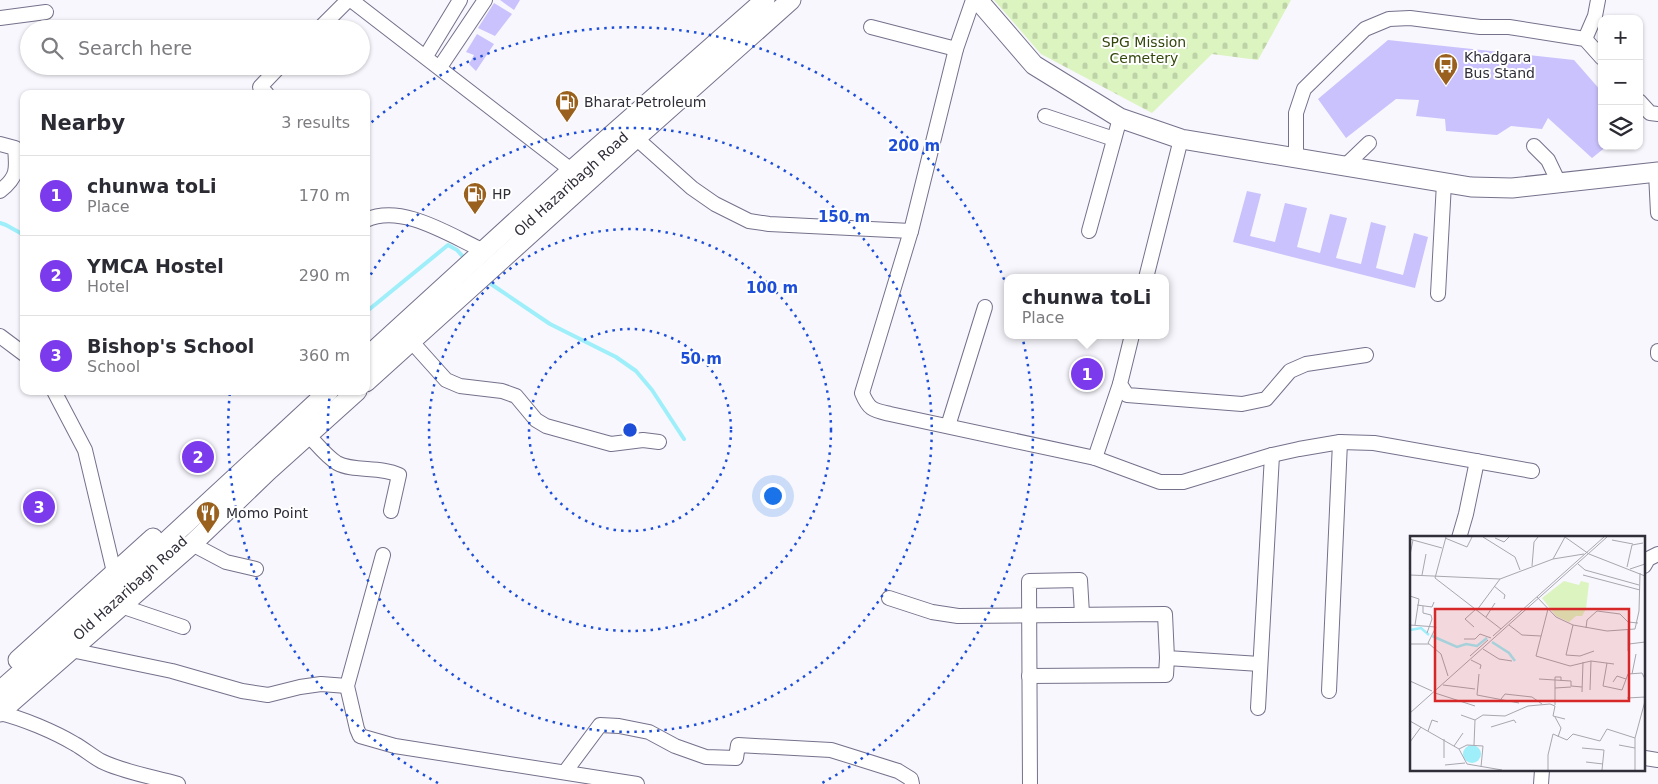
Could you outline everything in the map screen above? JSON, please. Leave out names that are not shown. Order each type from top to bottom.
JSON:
[{"type":"street","points":[[426,56],[460,0]]},
{"type":"street","points":[[440,67],[484,0]]},
{"type":"street","points":[[370,378],[411,341],[474,266],[566,166],[751,0]]},
{"type":"street","name":"Old Hazaribagh Road","points":[[370,368],[572,170],[765,0]]},
{"type":"street","name":"Old Hazaribagh Road","points":[[370,355],[579,176],[778,0]]},
{"type":"street","points":[[370,343],[474,266],[636,138],[791,0]]},
{"type":"street","points":[[973,0],[956,49],[911,230],[862,393],[867,404],[876,411],[1095,458],[1160,482],[1183,482],[1272,455],[1340,442],[1374,443],[1532,471]]},
{"type":"street","points":[[978,0],[1034,65],[1120,118],[1181,139],[1471,187],[1512,188],[1657,172],[1658,213]]},
{"type":"street","points":[[1585,39],[1595,16],[1598,0]]},
{"type":"street","points":[[331,20],[357,2],[566,166]]},
{"type":"street","points":[[0,18],[46,12]]},
{"type":"street","points":[[1296,158],[1296,112],[1304,89],[1365,29],[1389,19],[1410,18],[1480,27],[1509,27],[1585,39],[1598,54]]},
{"type":"street","points":[[871,27],[956,49]]},
{"type":"street","points":[[264,90],[260,86],[271,75]]},
{"type":"street","points":[[1643,105],[1650,113],[1658,114]]},
{"type":"street","points":[[1045,116],[1114,139]]},
{"type":"street","points":[[1089,232],[1120,118]]},
{"type":"street","points":[[636,138],[692,188],[715,204],[749,221],[769,224],[911,230]]},
{"type":"street","points":[[1147,274],[1181,139]]},
{"type":"street","points":[[1345,166],[1369,143]]},
{"type":"street","points":[[0,144],[15,148],[17,170],[11,185]]},
{"type":"street","points":[[1534,146],[1548,160],[1559,183]]},
{"type":"street","points":[[1438,294],[1444,183]]},
{"type":"street","points":[[370,218],[389,215],[417,220],[474,266]]},
{"type":"street","points":[[948,426],[985,307]]},
{"type":"street","points":[[0,336],[20,351]]},
{"type":"street","points":[[1095,458],[1120,384],[1131,339]]},
{"type":"street","points":[[411,341],[446,380],[460,386],[502,391],[516,396],[536,420],[546,426],[611,444],[622,444],[633,440],[659,442]]},
{"type":"street","points":[[1120,384],[1127,395],[1242,404],[1266,399],[1290,371],[1306,364],[1366,355]]},
{"type":"street","points":[[56,395],[85,450],[114,572]]},
{"type":"street","points":[[0,676],[114,572],[235,467],[313,395]]},
{"type":"street","name":"Old Hazaribagh Road","points":[[0,691],[110,594],[325,395]]},
{"type":"street","name":"Old Hazaribagh Road","points":[[0,702],[112,606],[341,395]]},
{"type":"street","points":[[0,713],[192,544],[352,395]]},
{"type":"street","points":[[308,435],[337,462],[348,466],[389,470],[399,475],[391,511]]},
{"type":"street","points":[[1329,692],[1340,442]]},
{"type":"street","points":[[1258,708],[1272,455]]},
{"type":"street","points":[[1460,536],[1477,461]]},
{"type":"street","points":[[192,544],[226,562],[256,569]]},
{"type":"street","points":[[1646,562],[1655,554],[1658,554]]},
{"type":"street","points":[[383,555],[347,686],[360,736],[395,746],[637,784]]},
{"type":"street","points":[[1030,784],[1029,581],[1080,580],[1082,614]]},
{"type":"street","points":[[889,598],[932,612],[958,616],[1165,614],[1166,675],[1029,676]]},
{"type":"street","points":[[121,606],[183,627]]},
{"type":"street","points":[[71,650],[172,671],[242,691],[268,694],[321,684],[347,686]]},
{"type":"street","points":[[1167,658],[1260,664]]},
{"type":"street","points":[[0,713],[17,717],[74,743],[101,761],[116,767],[178,784]]},
{"type":"street","points":[[565,772],[600,725],[619,726],[649,732],[675,746],[706,757],[736,758],[738,745],[831,750],[898,771],[911,779],[912,784]]},
{"type":"green space","name":"SPG Mission Cemetery","points":[[994,0],[1291,0],[1258,60],[1212,54],[1152,113],[1041,54]]},
{"type":"building","points":[[500,0],[520,0],[514,10]]},
{"type":"building","points":[[494,3],[512,14],[495,36],[478,28]]},
{"type":"building","points":[[477,34],[494,44],[476,71],[469,64],[474,55],[466,52]]},
{"type":"building","points":[[1388,40],[1574,60],[1598,87],[1598,150],[1602,150],[1592,158],[1548,118],[1542,129],[1511,126],[1497,135],[1446,131],[1445,119],[1416,116],[1419,100],[1396,99],[1346,138],[1318,99]]},
{"type":"building","points":[[1247,191],[1261,194],[1250,236],[1275,242],[1285,203],[1307,208],[1297,247],[1320,253],[1330,214],[1347,218],[1336,258],[1361,264],[1371,222],[1386,226],[1376,268],[1403,275],[1414,233],[1428,237],[1415,288],[1233,242]]},
{"type":"waterway","points":[[0,223],[20,233]]},
{"type":"waterway","points":[[370,309],[448,245],[457,250],[465,259]]},
{"type":"waterway","points":[[485,280],[550,324],[616,357],[636,371],[652,390],[684,439]]},
{"type":"place","name":"Khadgara Bus Stand","points":[[1446,86]]},
{"type":"place","name":"Bharat Petroleum","points":[[567,123]]},
{"type":"place","name":"HP","points":[[475,215]]},
{"type":"place","name":"chunwa toLi","points":[[1087,374]]},
{"type":"place","name":"YMCA Hostel","points":[[198,457]]},
{"type":"place","name":"Bishop's School","points":[[39,507]]},
{"type":"place","name":"Momo Point","points":[[208,534]]}]
